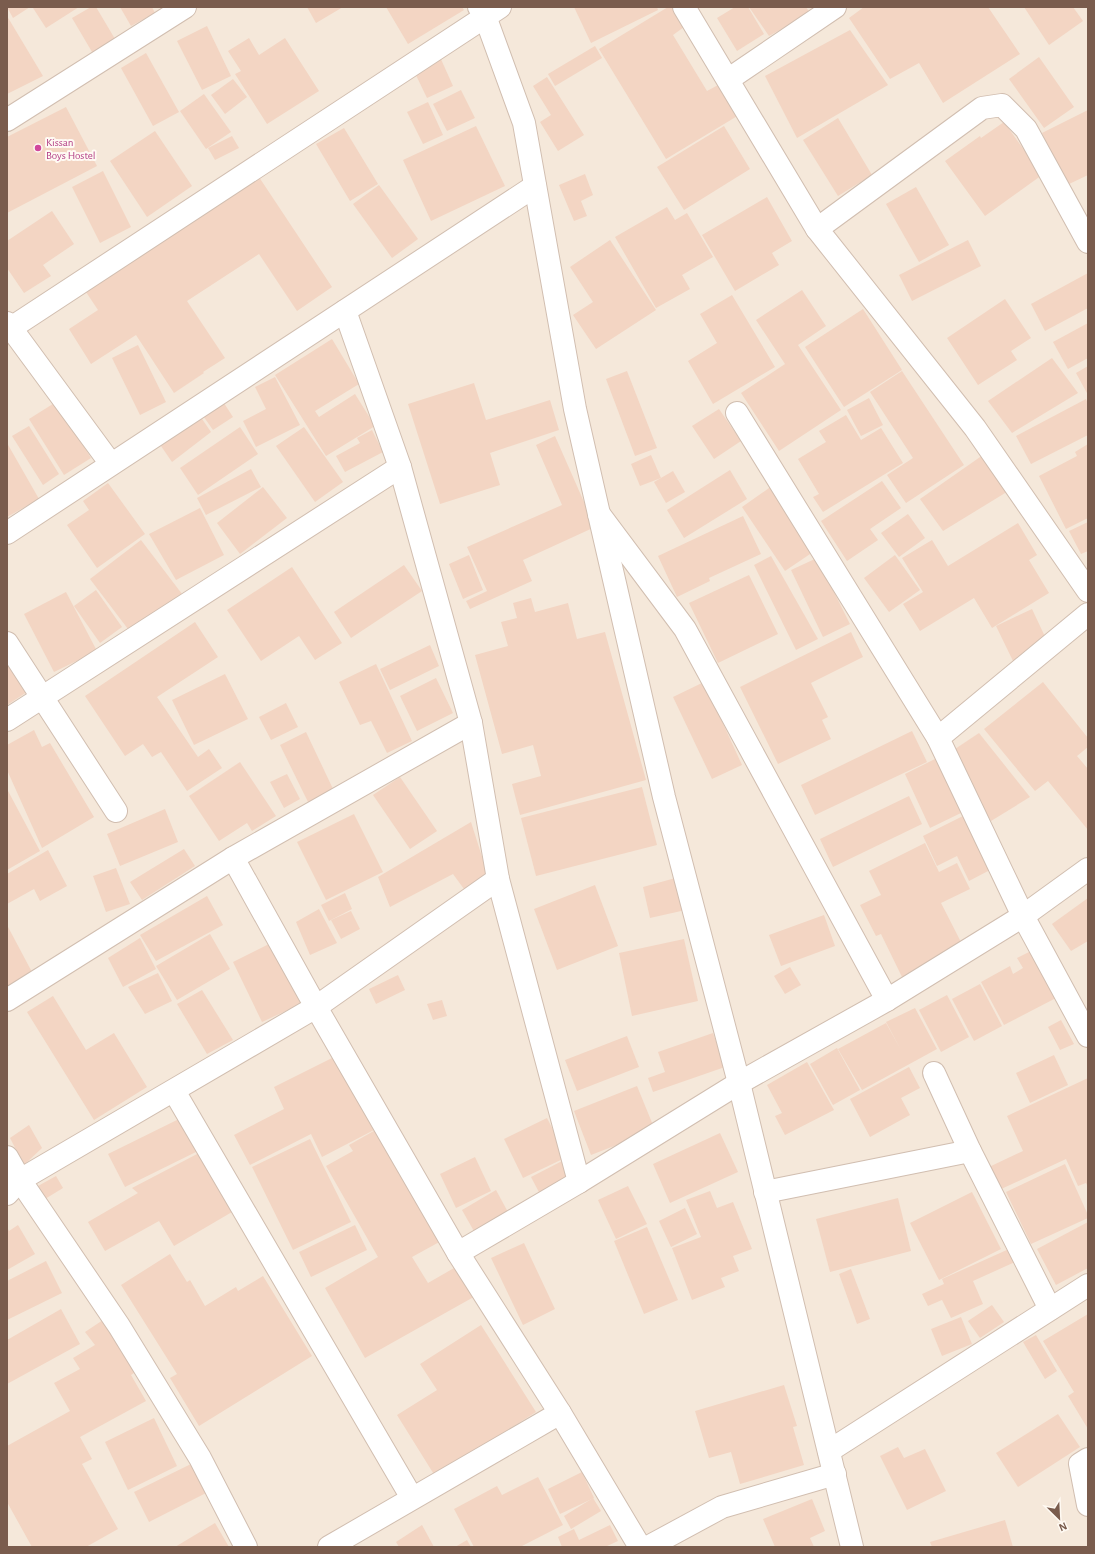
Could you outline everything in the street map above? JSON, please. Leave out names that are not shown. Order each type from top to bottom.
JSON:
[{"type":"street","points":[[7,120],[185,7]]},
{"type":"street","points":[[684,7],[817,229],[975,428],[1088,591]]},
{"type":"street","points":[[728,79],[835,7]]},
{"type":"street","points":[[111,464],[9,326],[488,10],[524,123],[575,409],[664,797],[739,1083],[852,1547]]},
{"type":"street","points":[[817,229],[982,108],[1002,105],[1026,129],[1088,242]]},
{"type":"street","points":[[7,533],[535,186]]},
{"type":"street","points":[[345,311],[400,467],[471,723],[498,879],[579,1182]]},
{"type":"street","points":[[737,413],[938,738],[1023,916],[1088,1036]]},
{"type":"street","points":[[7,720],[400,467]]},
{"type":"street","points":[[599,514],[685,629],[887,1000]]},
{"type":"street","points":[[938,738],[1088,614]]},
{"type":"street","points":[[7,643],[116,811]]},
{"type":"street","points":[[7,1000],[233,858],[471,723]]},
{"type":"street","points":[[233,858],[316,1007],[458,1253],[560,1413],[640,1547]]},
{"type":"street","points":[[458,1253],[579,1182],[739,1083],[887,1000],[1023,916],[1088,869]]},
{"type":"street","points":[[14,1187],[316,1007],[498,879]]},
{"type":"street","points":[[934,1073],[970,1151],[1050,1309]]},
{"type":"street","points":[[174,1091],[412,1498]]},
{"type":"street","points":[[765,1192],[970,1151]]},
{"type":"street","points":[[7,1157],[14,1187],[119,1326],[196,1451],[246,1547]]},
{"type":"street","points":[[829,1450],[1088,1285]]},
{"type":"street","points":[[329,1547],[560,1413]]},
{"type":"street","points":[[1088,1459],[1080,1464],[1088,1505]]},
{"type":"street","points":[[648,1547],[722,1507],[835,1474]]},
{"type":"shaded area","points":[[7,7],[1088,7],[1088,1547],[7,1547]]},
{"type":"building","points":[[7,7],[30,7],[13,18]]},
{"type":"building","points":[[79,7],[46,28],[33,8]]},
{"type":"building","points":[[91,7],[96,7],[118,44],[95,57],[72,18]]},
{"type":"building","points":[[120,7],[152,7],[155,13],[131,26]]},
{"type":"building","points":[[307,7],[343,7],[316,23]]},
{"type":"building","points":[[386,7],[462,7],[464,10],[408,44]]},
{"type":"building","points":[[574,7],[657,7],[658,10],[591,43]]},
{"type":"building","points":[[668,7],[672,7],[684,27],[673,35],[707,91],[720,84],[739,115],[666,159],[599,49]]},
{"type":"building","points":[[735,7],[748,7],[764,34],[737,51],[717,18]]},
{"type":"building","points":[[749,7],[806,7],[810,13],[769,36]]},
{"type":"building","points":[[864,7],[988,7],[1020,54],[943,103],[919,63],[890,79],[849,18]]},
{"type":"building","points":[[1024,7],[1073,7],[1083,21],[1049,45]]},
{"type":"building","points":[[7,16],[43,76],[7,94]]},
{"type":"building","points":[[207,26],[231,76],[202,90],[177,41]]},
{"type":"building","points":[[850,30],[888,85],[797,138],[765,76]]},
{"type":"building","points":[[249,38],[259,55],[285,38],[319,91],[267,124],[235,74],[241,71],[228,51]]},
{"type":"building","points":[[595,46],[602,58],[555,86],[548,74]]},
{"type":"building","points":[[146,53],[179,112],[153,126],[121,68]]},
{"type":"building","points":[[440,57],[453,86],[427,98],[413,69]]},
{"type":"building","points":[[1039,57],[1074,107],[1044,128],[1009,79]]},
{"type":"building","points":[[547,77],[584,135],[558,151],[540,122],[551,115],[533,86]]},
{"type":"building","points":[[233,79],[247,97],[225,114],[211,95]]},
{"type":"building","points":[[461,90],[475,118],[447,131],[433,104]]},
{"type":"building","points":[[204,94],[231,132],[206,149],[180,111]]},
{"type":"building","points":[[428,102],[443,135],[423,144],[407,112]]},
{"type":"building","points":[[66,107],[97,166],[7,213],[7,137]]},
{"type":"building","points":[[1088,110],[1088,175],[1067,185],[1042,133]]},
{"type":"building","points":[[838,118],[872,175],[838,196],[803,140]]},
{"type":"building","points":[[1004,122],[1042,175],[985,216],[945,161],[980,136],[981,138]]},
{"type":"building","points":[[476,126],[505,186],[431,221],[403,160]]},
{"type":"building","points":[[724,126],[750,169],[684,210],[657,167]]},
{"type":"building","points":[[344,128],[378,184],[350,201],[316,144]]},
{"type":"building","points":[[155,131],[192,186],[147,217],[110,161]]},
{"type":"building","points":[[232,136],[239,148],[215,160],[208,148]]},
{"type":"building","points":[[103,171],[131,227],[100,243],[72,187]]},
{"type":"building","points":[[257,174],[332,287],[297,311],[259,254],[187,301],[225,358],[174,393],[136,335],[91,364],[69,329],[98,310],[84,289]]},
{"type":"building","points":[[585,174],[593,195],[581,201],[587,216],[574,221],[559,185]]},
{"type":"building","points":[[379,185],[418,239],[392,258],[353,204]]},
{"type":"building","points":[[916,187],[949,245],[919,262],[886,204]]},
{"type":"building","points":[[767,197],[792,241],[772,253],[779,265],[735,291],[702,235]]},
{"type":"building","points":[[667,207],[675,220],[687,213],[713,257],[682,275],[690,289],[656,308],[615,237]]},
{"type":"building","points":[[52,211],[74,244],[43,265],[51,276],[24,293],[7,268],[7,241]]},
{"type":"building","points":[[610,240],[656,310],[596,349],[573,315],[593,302],[570,267]]},
{"type":"building","points":[[968,240],[981,266],[912,301],[899,275]]},
{"type":"building","points":[[1088,273],[1088,308],[1045,331],[1031,304]]},
{"type":"building","points":[[802,290],[826,326],[798,345],[841,410],[779,451],[741,393],[785,364],[756,320]]},
{"type":"building","points":[[732,295],[775,367],[713,404],[688,361],[717,343],[700,314]]},
{"type":"building","points":[[1005,299],[1031,338],[1011,351],[1017,360],[978,385],[947,338]]},
{"type":"building","points":[[863,309],[902,370],[844,407],[805,347]]},
{"type":"building","points":[[1088,323],[1088,358],[1068,369],[1053,342]]},
{"type":"building","points":[[332,339],[359,384],[315,411],[319,417],[355,394],[375,426],[326,456],[275,375]]},
{"type":"building","points":[[138,345],[166,402],[140,415],[112,358]]},
{"type":"building","points":[[1052,358],[1078,393],[1012,433],[988,401]]},
{"type":"building","points":[[1088,366],[1088,395],[1076,373]]},
{"type":"building","points":[[627,371],[657,448],[635,456],[606,379]]},
{"type":"building","points":[[902,371],[964,465],[906,503],[887,475],[913,458],[870,392]]},
{"type":"building","points":[[275,377],[300,425],[256,447],[243,421],[266,409],[255,387]]},
{"type":"building","points":[[474,383],[486,420],[550,400],[559,430],[490,453],[500,485],[440,504],[408,404]]},
{"type":"building","points":[[869,398],[883,425],[861,436],[847,410]]},
{"type":"building","points":[[1086,399],[1088,404],[1088,435],[1031,464],[1016,436]]},
{"type":"building","points":[[222,400],[233,417],[213,430],[201,413]]},
{"type":"building","points":[[56,402],[91,458],[64,475],[29,419]]},
{"type":"building","points":[[719,409],[741,441],[714,459],[692,426]]},
{"type":"building","points":[[846,415],[861,440],[881,428],[903,463],[823,512],[813,497],[819,494],[798,459],[826,442],[819,431]]},
{"type":"building","points":[[200,416],[211,432],[172,462],[161,446]]},
{"type":"building","points":[[29,426],[59,474],[43,485],[12,436]]},
{"type":"building","points":[[240,427],[258,454],[198,495],[180,468]]},
{"type":"building","points":[[304,427],[343,482],[315,502],[276,446]]},
{"type":"building","points":[[372,430],[383,452],[345,472],[336,456],[360,443],[357,438]]},
{"type":"building","points":[[555,436],[595,527],[523,560],[532,581],[470,609],[466,601],[487,591],[467,547],[562,505],[536,445]]},
{"type":"building","points":[[7,443],[39,499],[7,517]]},
{"type":"building","points":[[1088,444],[1088,518],[1066,529],[1039,476],[1077,456],[1075,452]]},
{"type":"building","points":[[651,455],[661,478],[640,486],[631,464]]},
{"type":"building","points":[[983,455],[1010,490],[943,531],[920,499]]},
{"type":"building","points":[[251,469],[261,487],[206,515],[197,498]]},
{"type":"building","points":[[730,470],[747,499],[684,538],[667,510]]},
{"type":"building","points":[[673,471],[685,492],[666,503],[654,482]]},
{"type":"building","points":[[882,481],[901,508],[870,529],[878,540],[847,561],[821,521]]},
{"type":"building","points":[[108,483],[145,534],[97,568],[67,525],[89,510],[83,501]]},
{"type":"building","points":[[772,486],[816,550],[785,571],[742,507]]},
{"type":"building","points":[[263,487],[287,518],[240,554],[217,523]]},
{"type":"building","points":[[200,508],[224,555],[176,580],[149,534]]},
{"type":"building","points":[[908,514],[925,538],[899,557],[881,533]]},
{"type":"building","points":[[743,516],[761,554],[709,578],[710,581],[677,597],[658,556]]},
{"type":"building","points":[[1088,522],[1088,551],[1081,554],[1069,531]]},
{"type":"building","points":[[1018,523],[1037,555],[1029,560],[1049,593],[992,628],[974,598],[920,631],[903,604],[923,592],[902,558],[932,540],[948,566]]},
{"type":"building","points":[[141,540],[182,594],[131,633],[90,579]]},
{"type":"building","points":[[469,555],[483,590],[463,599],[449,564]]},
{"type":"building","points":[[895,555],[920,590],[889,612],[864,578]]},
{"type":"building","points":[[771,556],[818,639],[796,650],[754,565]]},
{"type":"building","points":[[817,558],[850,624],[823,637],[791,570]]},
{"type":"building","points":[[404,565],[422,591],[351,638],[334,612]]},
{"type":"building","points":[[292,567],[342,643],[315,660],[299,636],[261,661],[227,610]]},
{"type":"building","points":[[749,575],[778,634],[718,663],[689,603]]},
{"type":"building","points":[[96,590],[122,627],[100,643],[74,606]]},
{"type":"building","points":[[66,592],[97,651],[54,672],[24,614]]},
{"type":"building","points":[[531,598],[535,612],[568,603],[577,639],[605,632],[646,780],[520,815],[512,784],[541,776],[533,745],[502,754],[475,655],[508,646],[501,622],[517,618],[513,603]]},
{"type":"building","points":[[1032,609],[1049,645],[1013,661],[996,626]]},
{"type":"building","points":[[195,622],[218,657],[157,697],[198,757],[209,749],[222,768],[187,791],[161,752],[152,757],[143,744],[125,756],[85,696]]},
{"type":"building","points":[[851,632],[863,657],[811,683],[828,717],[822,720],[831,739],[778,764],[740,687]]},
{"type":"building","points":[[430,645],[439,666],[390,690],[380,669]]},
{"type":"building","points":[[7,654],[30,690],[7,705]]},
{"type":"building","points":[[376,664],[412,741],[387,753],[371,721],[360,725],[339,682]]},
{"type":"building","points":[[225,674],[248,719],[194,745],[172,700]]},
{"type":"building","points":[[436,678],[453,713],[417,731],[400,696]]},
{"type":"building","points":[[704,682],[742,765],[712,779],[673,697]]},
{"type":"building","points":[[1043,682],[1088,738],[1088,747],[1077,756],[1088,769],[1088,830],[1048,781],[1035,791],[984,729]]},
{"type":"building","points":[[286,703],[298,727],[271,740],[259,717]]},
{"type":"building","points":[[34,730],[42,747],[50,743],[94,817],[42,848],[7,770],[7,745]]},
{"type":"building","points":[[912,731],[927,762],[815,815],[801,785]]},
{"type":"building","points":[[306,732],[334,791],[309,804],[280,745]]},
{"type":"building","points":[[979,733],[1030,797],[991,821],[949,753]]},
{"type":"building","points":[[937,758],[963,812],[930,828],[905,774]]},
{"type":"building","points":[[240,762],[276,816],[252,831],[247,823],[219,841],[189,796]]},
{"type":"building","points":[[287,774],[300,799],[284,808],[270,782]]},
{"type":"building","points":[[400,777],[437,831],[410,849],[373,795]]},
{"type":"building","points":[[642,787],[657,845],[536,876],[521,818]]},
{"type":"building","points":[[7,789],[40,851],[7,870]]},
{"type":"building","points":[[909,796],[922,824],[833,867],[820,839]]},
{"type":"building","points":[[165,809],[178,842],[120,866],[107,834]]},
{"type":"building","points":[[354,814],[383,872],[326,900],[297,842]]},
{"type":"building","points":[[963,816],[990,870],[969,881],[957,856],[937,866],[923,836]]},
{"type":"building","points":[[471,822],[489,879],[464,889],[453,874],[390,907],[378,877]]},
{"type":"building","points":[[925,843],[939,872],[957,863],[970,889],[941,903],[963,946],[902,977],[881,934],[876,936],[860,905],[881,895],[869,871]]},
{"type":"building","points":[[184,849],[195,866],[142,900],[130,882]]},
{"type":"building","points":[[48,850],[67,886],[40,901],[34,889],[7,904],[7,874]]},
{"type":"building","points":[[116,868],[130,904],[106,912],[93,876]]},
{"type":"building","points":[[679,877],[690,909],[650,918],[643,887]]},
{"type":"building","points":[[595,885],[618,946],[557,970],[534,909]]},
{"type":"building","points":[[345,893],[352,909],[329,921],[321,905]]},
{"type":"building","points":[[207,896],[223,925],[156,961],[140,935]]},
{"type":"building","points":[[1088,898],[1088,941],[1071,951],[1052,924]]},
{"type":"building","points":[[319,909],[337,943],[310,955],[296,922]]},
{"type":"building","points":[[351,911],[360,929],[341,939],[331,920]]},
{"type":"building","points":[[824,915],[835,946],[781,966],[769,935]]},
{"type":"building","points":[[7,925],[33,974],[7,988]]},
{"type":"building","points":[[210,934],[230,969],[177,1000],[156,966]]},
{"type":"building","points":[[140,938],[156,969],[123,987],[108,958]]},
{"type":"building","points":[[684,939],[698,1001],[632,1016],[619,953]]},
{"type":"building","points":[[271,943],[301,1004],[262,1022],[233,962]]},
{"type":"building","points":[[1037,948],[1056,998],[1004,1025],[981,982],[1010,966],[1013,974],[1023,968],[1017,958]]},
{"type":"building","points":[[790,967],[801,985],[785,994],[774,976]]},
{"type":"building","points":[[158,973],[172,1001],[145,1014],[128,987]]},
{"type":"building","points":[[398,975],[405,990],[376,1004],[369,989]]},
{"type":"building","points":[[980,984],[1002,1026],[974,1041],[952,999]]},
{"type":"building","points":[[202,990],[233,1040],[207,1054],[177,1004]]},
{"type":"building","points":[[947,995],[969,1037],[941,1052],[919,1010]]},
{"type":"building","points":[[53,996],[86,1050],[114,1033],[147,1087],[94,1120],[27,1012]]},
{"type":"building","points":[[442,1000],[447,1016],[433,1020],[427,1004]]},
{"type":"building","points":[[915,1008],[937,1049],[862,1090],[838,1049],[886,1023],[901,1050],[886,1022]]},
{"type":"building","points":[[1061,1020],[1074,1044],[1060,1050],[1048,1027]]},
{"type":"building","points":[[713,1033],[725,1067],[653,1092],[648,1078],[665,1072],[658,1052]]},
{"type":"building","points":[[627,1036],[639,1067],[577,1091],[565,1060]]},
{"type":"building","points":[[837,1048],[860,1090],[833,1105],[810,1064]]},
{"type":"building","points":[[1054,1055],[1068,1085],[1030,1103],[1016,1073]]},
{"type":"building","points":[[336,1056],[374,1130],[322,1157],[311,1134],[250,1165],[234,1135],[284,1109],[274,1087]]},
{"type":"building","points":[[807,1062],[834,1110],[785,1135],[775,1116],[782,1113],[767,1085]]},
{"type":"building","points":[[909,1067],[920,1088],[901,1098],[910,1115],[870,1137],[850,1099]]},
{"type":"building","points":[[1088,1078],[1088,1187],[1086,1183],[1078,1186],[1066,1159],[999,1190],[989,1167],[1023,1151],[1007,1116]]},
{"type":"building","points":[[637,1086],[655,1130],[591,1155],[574,1111]]},
{"type":"building","points":[[183,1117],[200,1150],[125,1187],[108,1154]]},
{"type":"building","points":[[547,1118],[567,1157],[523,1178],[504,1139]]},
{"type":"building","points":[[29,1125],[42,1148],[24,1165],[10,1138]]},
{"type":"building","points":[[379,1128],[443,1240],[412,1257],[428,1283],[461,1264],[479,1294],[365,1358],[325,1288],[378,1257],[326,1166],[353,1151],[349,1145]]},
{"type":"building","points":[[720,1133],[738,1172],[670,1203],[653,1164]]},
{"type":"building","points":[[310,1139],[351,1222],[293,1250],[252,1167]]},
{"type":"building","points":[[199,1153],[232,1212],[174,1246],[159,1221],[105,1251],[88,1222],[138,1193],[132,1188]]},
{"type":"building","points":[[475,1157],[491,1191],[456,1208],[440,1174]]},
{"type":"building","points":[[564,1160],[574,1179],[541,1196],[531,1177]]},
{"type":"building","points":[[1065,1164],[1088,1218],[1031,1244],[1006,1192]]},
{"type":"building","points":[[56,1176],[63,1188],[45,1199],[38,1186]]},
{"type":"building","points":[[628,1186],[647,1224],[616,1239],[598,1200]]},
{"type":"building","points":[[496,1190],[509,1214],[475,1233],[462,1210]]},
{"type":"building","points":[[710,1191],[717,1208],[733,1202],[752,1249],[733,1256],[739,1271],[721,1278],[725,1287],[692,1300],[672,1248],[701,1237],[686,1200]]},
{"type":"building","points":[[972,1192],[1001,1249],[939,1280],[910,1223]]},
{"type":"building","points":[[898,1198],[911,1251],[830,1272],[816,1219]]},
{"type":"building","points":[[685,1208],[697,1234],[671,1247],[659,1221]]},
{"type":"building","points":[[1088,1222],[1088,1268],[1056,1285],[1037,1249]]},
{"type":"building","points":[[18,1225],[35,1254],[7,1270],[7,1227],[9,1231]]},
{"type":"building","points":[[355,1225],[367,1250],[311,1277],[299,1252]]},
{"type":"building","points":[[647,1227],[678,1300],[644,1314],[614,1241]]},
{"type":"building","points":[[524,1243],[555,1309],[523,1325],[491,1258]]},
{"type":"building","points":[[1009,1249],[1015,1262],[973,1281],[983,1304],[951,1318],[942,1300],[928,1306],[922,1294],[944,1284],[942,1279]]},
{"type":"building","points":[[170,1254],[187,1282],[190,1280],[205,1306],[236,1287],[238,1291],[263,1276],[312,1356],[199,1426],[170,1378],[177,1374],[121,1285]]},
{"type":"building","points":[[46,1261],[62,1293],[7,1320],[7,1281]]},
{"type":"building","points":[[851,1269],[870,1319],[857,1324],[839,1274]]},
{"type":"building","points":[[992,1305],[1004,1322],[980,1338],[968,1321]]},
{"type":"building","points":[[61,1309],[80,1344],[7,1384],[7,1340]]},
{"type":"building","points":[[1088,1314],[1088,1429],[1068,1396],[1074,1392],[1043,1341]]},
{"type":"building","points":[[961,1317],[972,1344],[942,1356],[931,1329]]},
{"type":"building","points":[[103,1320],[137,1371],[131,1375],[146,1401],[80,1437],[92,1459],[82,1464],[118,1529],[86,1547],[32,1547],[7,1502],[7,1446],[70,1411],[54,1383],[80,1369],[73,1358],[95,1345],[85,1332]]},
{"type":"building","points":[[481,1325],[536,1412],[435,1476],[397,1415],[437,1390],[420,1364]]},
{"type":"building","points":[[1036,1335],[1057,1371],[1045,1379],[1023,1342]]},
{"type":"building","points":[[784,1385],[797,1426],[793,1427],[804,1465],[740,1484],[731,1452],[709,1458],[695,1411]]},
{"type":"building","points":[[1058,1414],[1080,1447],[1018,1487],[996,1453]]},
{"type":"building","points":[[154,1418],[177,1466],[128,1490],[105,1442]]},
{"type":"building","points":[[898,1447],[904,1458],[925,1449],[946,1491],[907,1510],[880,1456]]},
{"type":"building","points":[[193,1463],[208,1492],[149,1522],[134,1492]]},
{"type":"building","points":[[582,1472],[594,1498],[560,1514],[548,1489]]},
{"type":"building","points":[[538,1477],[563,1525],[520,1547],[474,1547],[454,1509],[497,1486],[502,1495]]},
{"type":"building","points":[[593,1498],[601,1511],[571,1529],[564,1516]]},
{"type":"building","points":[[812,1499],[825,1531],[810,1538],[814,1547],[775,1547],[763,1519]]},
{"type":"building","points":[[1005,1520],[1013,1547],[932,1547],[930,1542]]},
{"type":"building","points":[[215,1523],[229,1547],[175,1547]]},
{"type":"building","points":[[422,1525],[434,1547],[399,1547],[396,1542]]},
{"type":"building","points":[[610,1525],[618,1541],[605,1547],[562,1547],[558,1537],[574,1529],[579,1540]]},
{"type":"building","points":[[467,1540],[471,1547],[455,1547]]},
{"type":"place","name":"Kissan Boys Hostel","points":[[38,148]]}]
